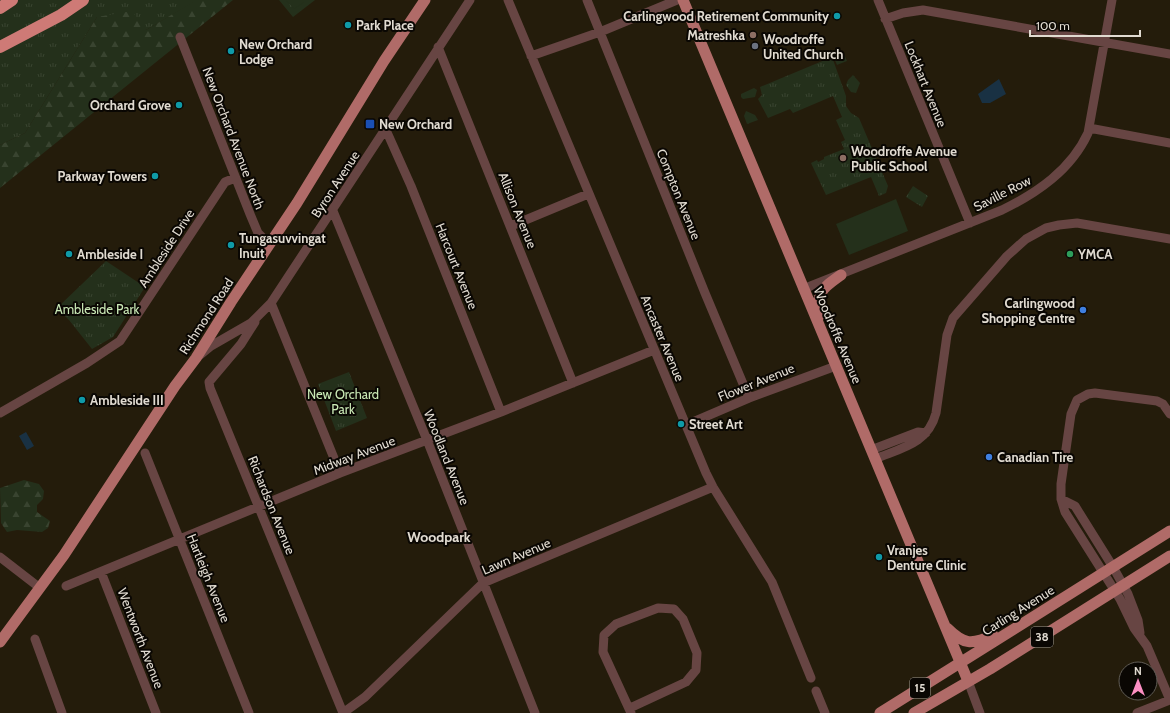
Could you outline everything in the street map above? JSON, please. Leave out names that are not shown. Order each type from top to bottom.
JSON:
[{"type":"highway","points":[[0,8],[12,0]]},
{"type":"highway","points":[[0,47],[61,15],[83,0]]},
{"type":"main road","name":"Richmond Road","points":[[0,642],[64,556],[175,386],[196,358],[269,244],[298,203],[384,61],[425,0]]},
{"type":"main road","name":"Woodroffe Avenue","points":[[683,0],[968,681]]},
{"type":"main road","points":[[820,328],[818,305],[819,296],[823,288],[841,275]]},
{"type":"main road","name":"Carling Avenue","points":[[880,713],[1170,531]]},
{"type":"main road","name":"38","points":[[968,681],[1170,556]]},
{"type":"main road","points":[[944,624],[960,640],[974,642],[983,640],[1030,618]]},
{"type":"main road","name":"15","points":[[914,713],[968,681]]},
{"type":"street","name":"Byron Avenue","points":[[196,358],[212,346],[251,323],[259,317],[271,303],[470,0]]},
{"type":"street","name":"Ancaster Avenue","points":[[508,0],[588,194],[713,487],[772,582],[811,678]]},
{"type":"street","name":"Compton Avenue","points":[[587,0],[702,286],[749,398]]},
{"type":"street","points":[[531,56],[600,32],[677,0]]},
{"type":"street","name":"Lockhart Avenue","points":[[878,0],[970,223]]},
{"type":"street","name":"Saville Row","points":[[803,289],[970,223],[1021,200],[1056,176],[1079,149],[1089,128],[1112,0]]},
{"type":"street","points":[[885,19],[903,12],[923,10],[1170,54]]},
{"type":"street","name":"New Orchard Avenue North","points":[[180,37],[258,233],[269,244]]},
{"type":"street","name":"Allison Avenue","points":[[438,47],[511,226],[573,384]]},
{"type":"street","points":[[1089,128],[1170,143]]},
{"type":"street","name":"Harcourt Avenue","points":[[386,130],[411,186],[501,412]]},
{"type":"street","name":"Ambleside Drive","points":[[0,413],[110,350],[120,342],[225,182],[236,178]]},
{"type":"street","points":[[511,226],[588,194]]},
{"type":"street","name":"Woodland Avenue","points":[[332,211],[427,440],[535,713]]},
{"type":"street","points":[[873,454],[915,442],[926,433],[932,424],[936,413],[947,336],[952,318],[1007,256],[1026,239],[1046,228],[1077,223],[1170,239]]},
{"type":"street","points":[[271,303],[340,473]]},
{"type":"street","name":"Richardson Avenue","points":[[259,317],[241,344],[209,382],[210,388],[260,507],[343,713]]},
{"type":"street","name":"Midway Avenue","points":[[66,586],[340,473],[573,384],[654,350]]},
{"type":"street","name":"Flower Avenue","points":[[686,425],[749,398],[836,366]]},
{"type":"street","points":[[1137,713],[1170,700],[1151,655],[1134,628],[1119,588],[1075,506],[1061,498],[1061,484],[1071,414],[1074,405],[1080,398],[1095,393],[1156,401],[1163,404],[1170,414]]},
{"type":"street","name":"Hartleigh Avenue","points":[[145,453],[250,713]]},
{"type":"street","name":"Lawn Avenue","points":[[343,713],[365,697],[483,583],[713,487]]},
{"type":"street","points":[[0,557],[40,588]]},
{"type":"street","name":"Wentworth Avenue","points":[[101,572],[156,713]]},
{"type":"street","points":[[658,608],[674,610],[683,620],[697,653],[696,670],[686,682],[630,710],[603,652],[604,635],[616,624],[658,608]]},
{"type":"street","points":[[36,640],[62,713]]},
{"type":"street","points":[[968,681],[980,713]]},
{"type":"street","points":[[816,691],[825,713]]},
{"type":"green space","points":[[0,0],[193,0],[194,2],[146,30],[97,17],[25,133],[0,145]]},
{"type":"green space","points":[[193,0],[233,0],[0,188],[0,145],[25,133],[97,17],[132,11],[146,30],[193,2]]},
{"type":"green space","points":[[279,0],[315,0],[293,17]]},
{"type":"green space","points":[[286,0],[302,0],[304,2],[294,9]]},
{"type":"green space","points":[[843,52],[847,61],[837,65],[833,56]]},
{"type":"green space","points":[[832,57],[846,96],[846,106],[851,113],[859,118],[888,186],[886,193],[879,196],[871,177],[826,195],[811,163],[817,160],[818,162],[824,159],[824,157],[844,149],[841,142],[845,140],[836,120],[842,117],[833,96],[793,113],[790,109],[768,118],[758,99],[762,95],[760,87]]},
{"type":"green space","points":[[853,75],[860,83],[856,93],[851,92],[846,85],[848,80]]},
{"type":"green space","points":[[754,88],[757,90],[755,97],[743,99],[741,97],[741,94]]},
{"type":"green space","points":[[746,111],[755,115],[758,120],[747,124],[744,116]]},
{"type":"green space","points":[[913,186],[928,196],[922,207],[906,197]]},
{"type":"green space","points":[[896,199],[908,231],[849,255],[836,224]]},
{"type":"green space","name":"Ambleside Park","points":[[106,261],[145,287],[113,337],[92,349],[69,320],[57,308]]},
{"type":"green space","name":"New Orchard Park","points":[[349,372],[367,418],[336,431],[318,384]]},
{"type":"green space","points":[[24,480],[39,484],[44,491],[43,499],[37,505],[37,512],[50,521],[48,528],[42,532],[17,530],[7,532],[1,523],[0,488]]},
{"type":"water","points":[[999,79],[1006,94],[990,103],[982,103],[978,94]]},
{"type":"water","points":[[26,432],[34,446],[27,450],[19,436]]},
{"type":"place","name":"Carlingwood Retirement Community","points":[[837,16]]},
{"type":"place","name":"Park Place","points":[[348,25]]},
{"type":"place","name":"Matreshka","points":[[753,35]]},
{"type":"place","name":"Woodroffe United Church","points":[[755,46]]},
{"type":"place","name":"New Orchard Lodge","points":[[231,51]]},
{"type":"place","name":"Orchard Grove","points":[[179,105]]},
{"type":"place","name":"New Orchard","points":[[370,124]]},
{"type":"place","name":"Woodroffe Avenue Public School","points":[[843,158]]},
{"type":"place","name":"Parkway Towers","points":[[155,176]]},
{"type":"place","name":"Tungasuvvingat Inuit","points":[[231,245]]},
{"type":"place","name":"Ambleside I","points":[[69,254]]},
{"type":"place","name":"YMCA","points":[[1070,254]]},
{"type":"place","name":"Carlingwood Shopping Centre","points":[[1083,310]]},
{"type":"place","name":"Ambleside III","points":[[82,400]]},
{"type":"place","name":"Street Art","points":[[681,424]]},
{"type":"place","name":"Canadian Tire","points":[[989,457]]},
{"type":"place","name":"Vranjes Denture Clinic","points":[[879,557]]},
{"type":"district","name":"Woodpark","points":[[439,537]]}]
